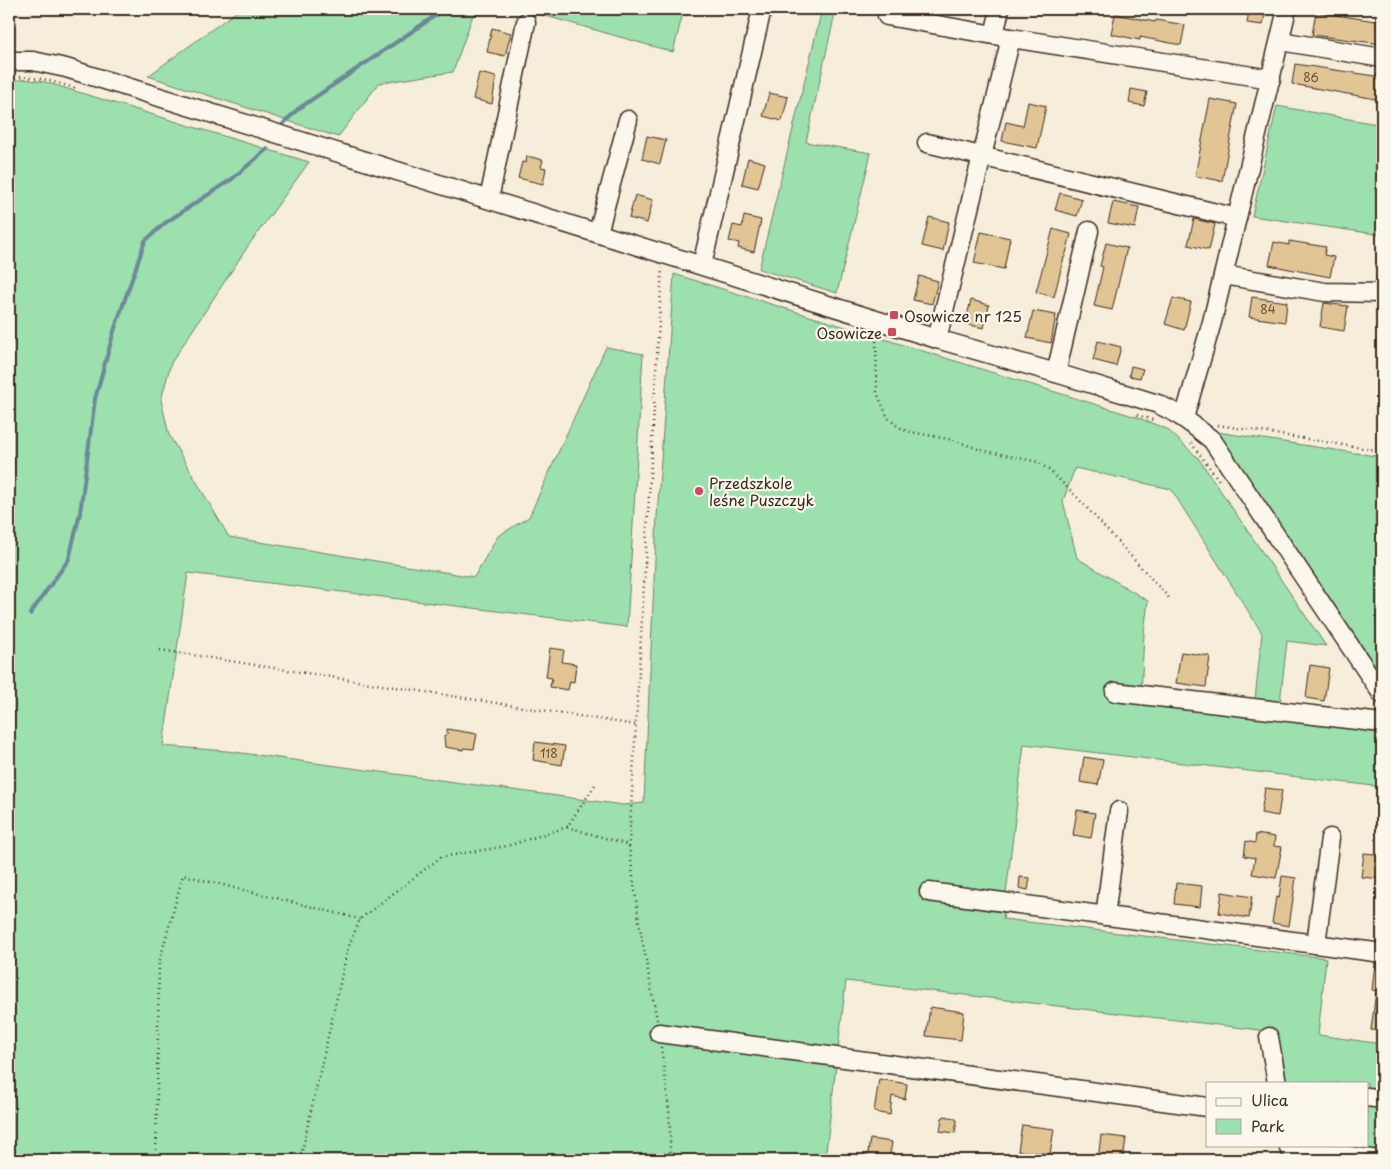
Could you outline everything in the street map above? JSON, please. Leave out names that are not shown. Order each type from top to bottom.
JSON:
[{"type":"street","points":[[702,265],[762,9]]},
{"type":"street","points":[[937,339],[982,157],[1003,36],[1000,9]]},
{"type":"street","points":[[1190,429],[1212,322],[1287,9]]},
{"type":"street","points":[[887,16],[1271,79]]},
{"type":"street","points":[[489,199],[526,22]]},
{"type":"street","points":[[1280,41],[1382,58]]},
{"type":"street","points":[[11,68],[33,61],[66,68],[937,339],[1158,404],[1190,429],[1212,440],[1382,694]]},
{"type":"street","points":[[598,233],[628,120]]},
{"type":"street","points":[[927,143],[1237,218]]},
{"type":"street","points":[[1056,373],[1089,231]]},
{"type":"street","points":[[1223,275],[1324,292],[1382,294]]},
{"type":"street","points":[[1115,692],[1382,723]]},
{"type":"street","points":[[1105,916],[1119,811]]},
{"type":"street","points":[[1316,944],[1330,838]]},
{"type":"street","points":[[929,892],[1382,953]]},
{"type":"street","points":[[659,1033],[1206,1107]]},
{"type":"street","points":[[1269,1037],[1277,1082]]},
{"type":"street","points":[[1368,1097],[1382,1099]]},
{"type":"street","points":[[1289,1151],[1379,1160]]},
{"type":"path","points":[[11,68],[43,80],[78,89]]},
{"type":"path","points":[[662,253],[629,845],[639,922],[659,1033],[670,1118],[669,1160]]},
{"type":"path","points":[[875,319],[877,393],[888,418],[906,431],[953,440],[981,450],[1038,462],[1078,497],[1169,598]]},
{"type":"path","points":[[1138,415],[1162,423]]},
{"type":"path","points":[[1223,485],[1190,429],[1217,425],[1382,451]]},
{"type":"path","points":[[160,650],[636,725]]},
{"type":"path","points":[[567,827],[595,786]]},
{"type":"path","points":[[300,1160],[348,948],[360,919],[441,857],[507,846],[567,827],[629,845]]},
{"type":"path","points":[[156,1160],[158,964],[183,876],[360,919]]},
{"type":"green space","points":[[240,9],[475,9],[453,72],[379,83],[338,137],[148,76]]},
{"type":"green space","points":[[521,9],[684,9],[673,52]]},
{"type":"green space","points":[[822,9],[836,9],[806,142],[871,153],[837,293],[759,269]]},
{"type":"green space","points":[[23,79],[45,82],[309,162],[248,246],[171,363],[161,400],[169,435],[229,537],[474,577],[498,536],[529,517],[606,347],[643,354],[627,627],[188,573],[163,746],[227,751],[623,805],[644,803],[657,516],[674,274],[1133,416],[1167,429],[1199,459],[1326,646],[1287,641],[1278,720],[1382,733],[1382,787],[1024,744],[1003,919],[1326,958],[1318,1035],[1382,1044],[1381,1160],[1299,1160],[1297,1146],[1368,1146],[1368,1082],[1286,1082],[1277,1032],[846,981],[825,1160],[9,1160],[9,82]],"holes":[[[1075,468],[1171,489],[1262,633],[1254,709],[1141,695],[1144,633],[1148,601],[1077,558],[1063,501]]]},
{"type":"green space","points":[[1277,106],[1382,125],[1382,235],[1252,216]]},
{"type":"green space","points":[[1217,432],[1382,457],[1382,666],[1375,665]]},
{"type":"building","points":[[1249,10],[1265,13],[1263,25],[1247,23]]},
{"type":"building","points":[[1316,12],[1382,22],[1382,44],[1312,35]]},
{"type":"building","points":[[1115,14],[1155,22],[1156,20],[1185,25],[1181,45],[1140,37],[1140,40],[1111,34]]},
{"type":"building","points":[[492,28],[511,33],[505,56],[487,52]]},
{"type":"building","points":[[1295,64],[1382,77],[1381,100],[1292,84]]},
{"type":"building","points":[[479,73],[496,77],[492,104],[473,99]]},
{"type":"building","points":[[1131,89],[1147,92],[1144,106],[1129,103]]},
{"type":"building","points":[[769,93],[788,97],[782,121],[763,116]]},
{"type":"building","points":[[1210,99],[1237,104],[1222,181],[1195,176]]},
{"type":"building","points":[[1028,102],[1046,106],[1037,148],[1002,141],[1006,122],[1023,126]]},
{"type":"building","points":[[647,136],[666,140],[660,164],[642,159]]},
{"type":"building","points":[[527,156],[543,160],[541,167],[546,168],[543,184],[518,178],[522,162],[526,163]]},
{"type":"building","points":[[748,158],[765,163],[758,188],[742,184]]},
{"type":"building","points":[[1060,193],[1082,199],[1077,216],[1055,210]]},
{"type":"building","points":[[635,195],[653,200],[647,223],[629,218]]},
{"type":"building","points":[[1113,202],[1139,207],[1135,228],[1108,223]]},
{"type":"building","points":[[744,216],[761,220],[754,252],[738,248],[739,243],[729,241],[733,225],[742,227]]},
{"type":"building","points":[[929,217],[949,222],[943,251],[922,246]]},
{"type":"building","points":[[1194,219],[1215,224],[1209,250],[1188,245]]},
{"type":"building","points":[[1053,229],[1071,234],[1054,297],[1036,292]]},
{"type":"building","points":[[981,232],[1010,238],[1004,269],[974,263]]},
{"type":"building","points":[[1289,241],[1326,247],[1324,255],[1334,257],[1330,277],[1269,265],[1274,242],[1289,245]]},
{"type":"building","points":[[1106,243],[1127,248],[1112,310],[1094,306],[1103,267],[1100,266]]},
{"type":"building","points":[[919,276],[938,281],[932,304],[913,300]]},
{"type":"building","points":[[1252,297],[1287,302],[1285,322],[1249,317]]},
{"type":"building","points":[[1173,298],[1191,302],[1184,330],[1165,324]]},
{"type":"building","points":[[971,300],[989,305],[984,328],[965,324]]},
{"type":"building","points":[[1324,303],[1348,306],[1344,331],[1320,327]]},
{"type":"building","points":[[1033,311],[1056,315],[1051,343],[1027,338]]},
{"type":"building","points":[[1098,341],[1121,347],[1116,366],[1093,360]]},
{"type":"building","points":[[1131,366],[1143,369],[1140,378],[1129,376]]},
{"type":"building","points":[[550,648],[564,650],[562,662],[576,664],[574,682],[570,681],[568,690],[550,687],[552,678],[546,677]]},
{"type":"building","points":[[1181,652],[1210,656],[1206,687],[1176,683]]},
{"type":"building","points":[[1310,665],[1329,668],[1324,701],[1306,698]]},
{"type":"building","points":[[447,729],[477,734],[474,749],[463,748],[463,750],[445,747],[444,736],[447,734]]},
{"type":"building","points":[[535,742],[565,746],[562,765],[533,760]]},
{"type":"building","points":[[1084,757],[1103,760],[1098,785],[1080,782]]},
{"type":"building","points":[[1265,788],[1282,790],[1278,816],[1261,813]]},
{"type":"building","points":[[1077,810],[1095,813],[1091,838],[1073,835]]},
{"type":"building","points":[[1256,834],[1275,837],[1274,846],[1282,847],[1276,878],[1252,874],[1255,858],[1244,856],[1246,841],[1255,843]]},
{"type":"building","points":[[1364,853],[1382,855],[1382,879],[1361,877]]},
{"type":"building","points":[[1282,876],[1296,878],[1289,926],[1272,923],[1276,897],[1279,898]]},
{"type":"building","points":[[1020,877],[1030,878],[1028,890],[1019,888]]},
{"type":"building","points":[[1176,883],[1202,886],[1200,907],[1174,904]]},
{"type":"building","points":[[1222,892],[1252,897],[1249,918],[1219,913]]},
{"type":"building","points":[[1375,963],[1382,963],[1382,992],[1372,990]]},
{"type":"building","points":[[1376,992],[1382,993],[1382,1031],[1371,1030]]},
{"type":"building","points":[[930,1007],[964,1012],[961,1040],[926,1036]]},
{"type":"building","points":[[879,1079],[907,1084],[905,1099],[892,1096],[890,1115],[874,1112]]},
{"type":"building","points":[[944,1116],[957,1120],[955,1133],[940,1131]]},
{"type":"building","points":[[1022,1125],[1054,1129],[1050,1154],[1018,1151]]},
{"type":"building","points":[[1101,1135],[1126,1138],[1123,1160],[1098,1160]]},
{"type":"building","points":[[870,1139],[892,1142],[889,1160],[867,1159]]},
{"type":"waterway","points":[[283,124],[298,109],[445,9]]},
{"type":"waterway","points":[[30,614],[69,559],[80,513],[95,399],[114,331],[145,241],[165,223],[232,179],[267,149]]},
{"type":"place","name":"Osowicze nr 125","points":[[894,315]]},
{"type":"place","name":"Osowicze","points":[[892,332]]},
{"type":"place","name":"Przedszkole leśne Puszczyk","points":[[699,491]]}]
